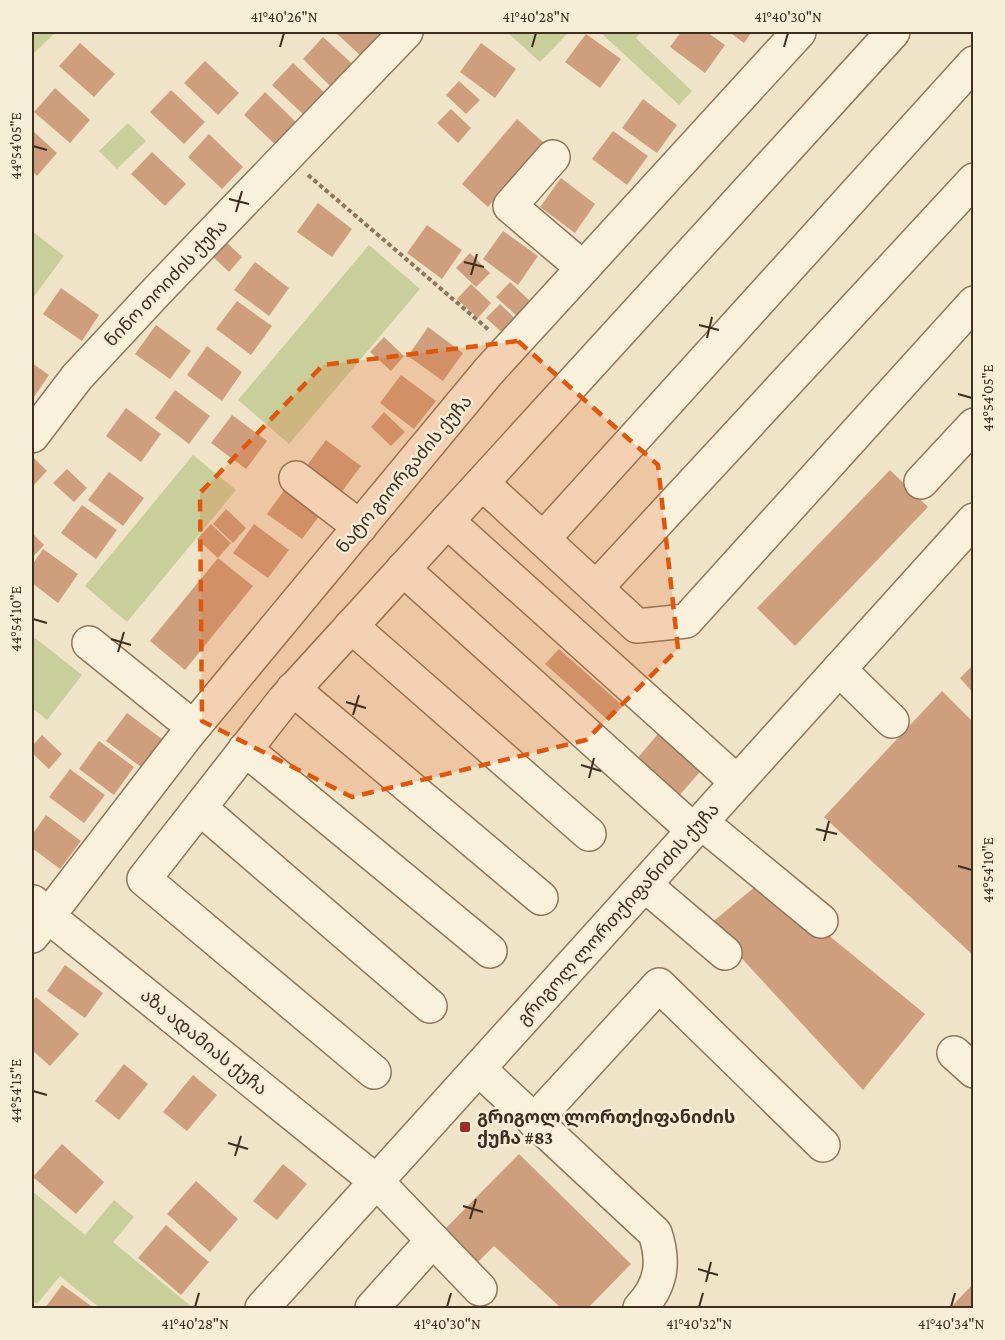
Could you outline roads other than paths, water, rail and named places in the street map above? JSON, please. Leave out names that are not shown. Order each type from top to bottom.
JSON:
[{"type":"street","name":"ნინო თოიძის ქუჩა","points":[[32,436],[77,377],[406,32]]},
{"type":"street","name":"ნატო გიორგაძის ქუჩა","points":[[37,918],[488,372],[799,32]]},
{"type":"street","points":[[374,1072],[144,879],[293,690],[892,32]]},
{"type":"street","points":[[543,539],[974,63]]},
{"type":"street","points":[[553,157],[510,206],[583,268]]},
{"type":"street","points":[[596,588],[974,180]]},
{"type":"street","points":[[482,483],[637,626],[686,621],[974,303]]},
{"type":"street","points":[[921,482],[974,425]]},
{"type":"street","points":[[296,478],[360,527]]},
{"type":"street","name":"გრიგოლ ლორთქიფანიძის ქუჩა","points":[[262,1308],[974,519]]},
{"type":"street","points":[[447,521],[737,782]]},
{"type":"street","points":[[403,569],[697,826],[821,921]]},
{"type":"street","points":[[351,626],[589,834]]},
{"type":"street","points":[[89,643],[193,727]]},
{"type":"street","points":[[839,669],[892,721]]},
{"type":"street","points":[[293,690],[541,898]]},
{"type":"street","points":[[245,749],[490,951]]},
{"type":"street","points":[[200,808],[430,1006]]},
{"type":"street","points":[[645,885],[725,953]]},
{"type":"street","name":"აზა ადამიას ქუჩა","points":[[37,918],[377,1182],[480,1289]]},
{"type":"street","points":[[534,1121],[659,985],[823,1145]]},
{"type":"street","points":[[479,1070],[655,1233],[661,1249],[660,1274],[649,1298],[640,1308]]},
{"type":"street","points":[[372,1308],[434,1240]]},
{"type":"place","name":"გრიგოლ ლორთქიფანიძის ქუჩა #83","points":[[465,1127]]}]
